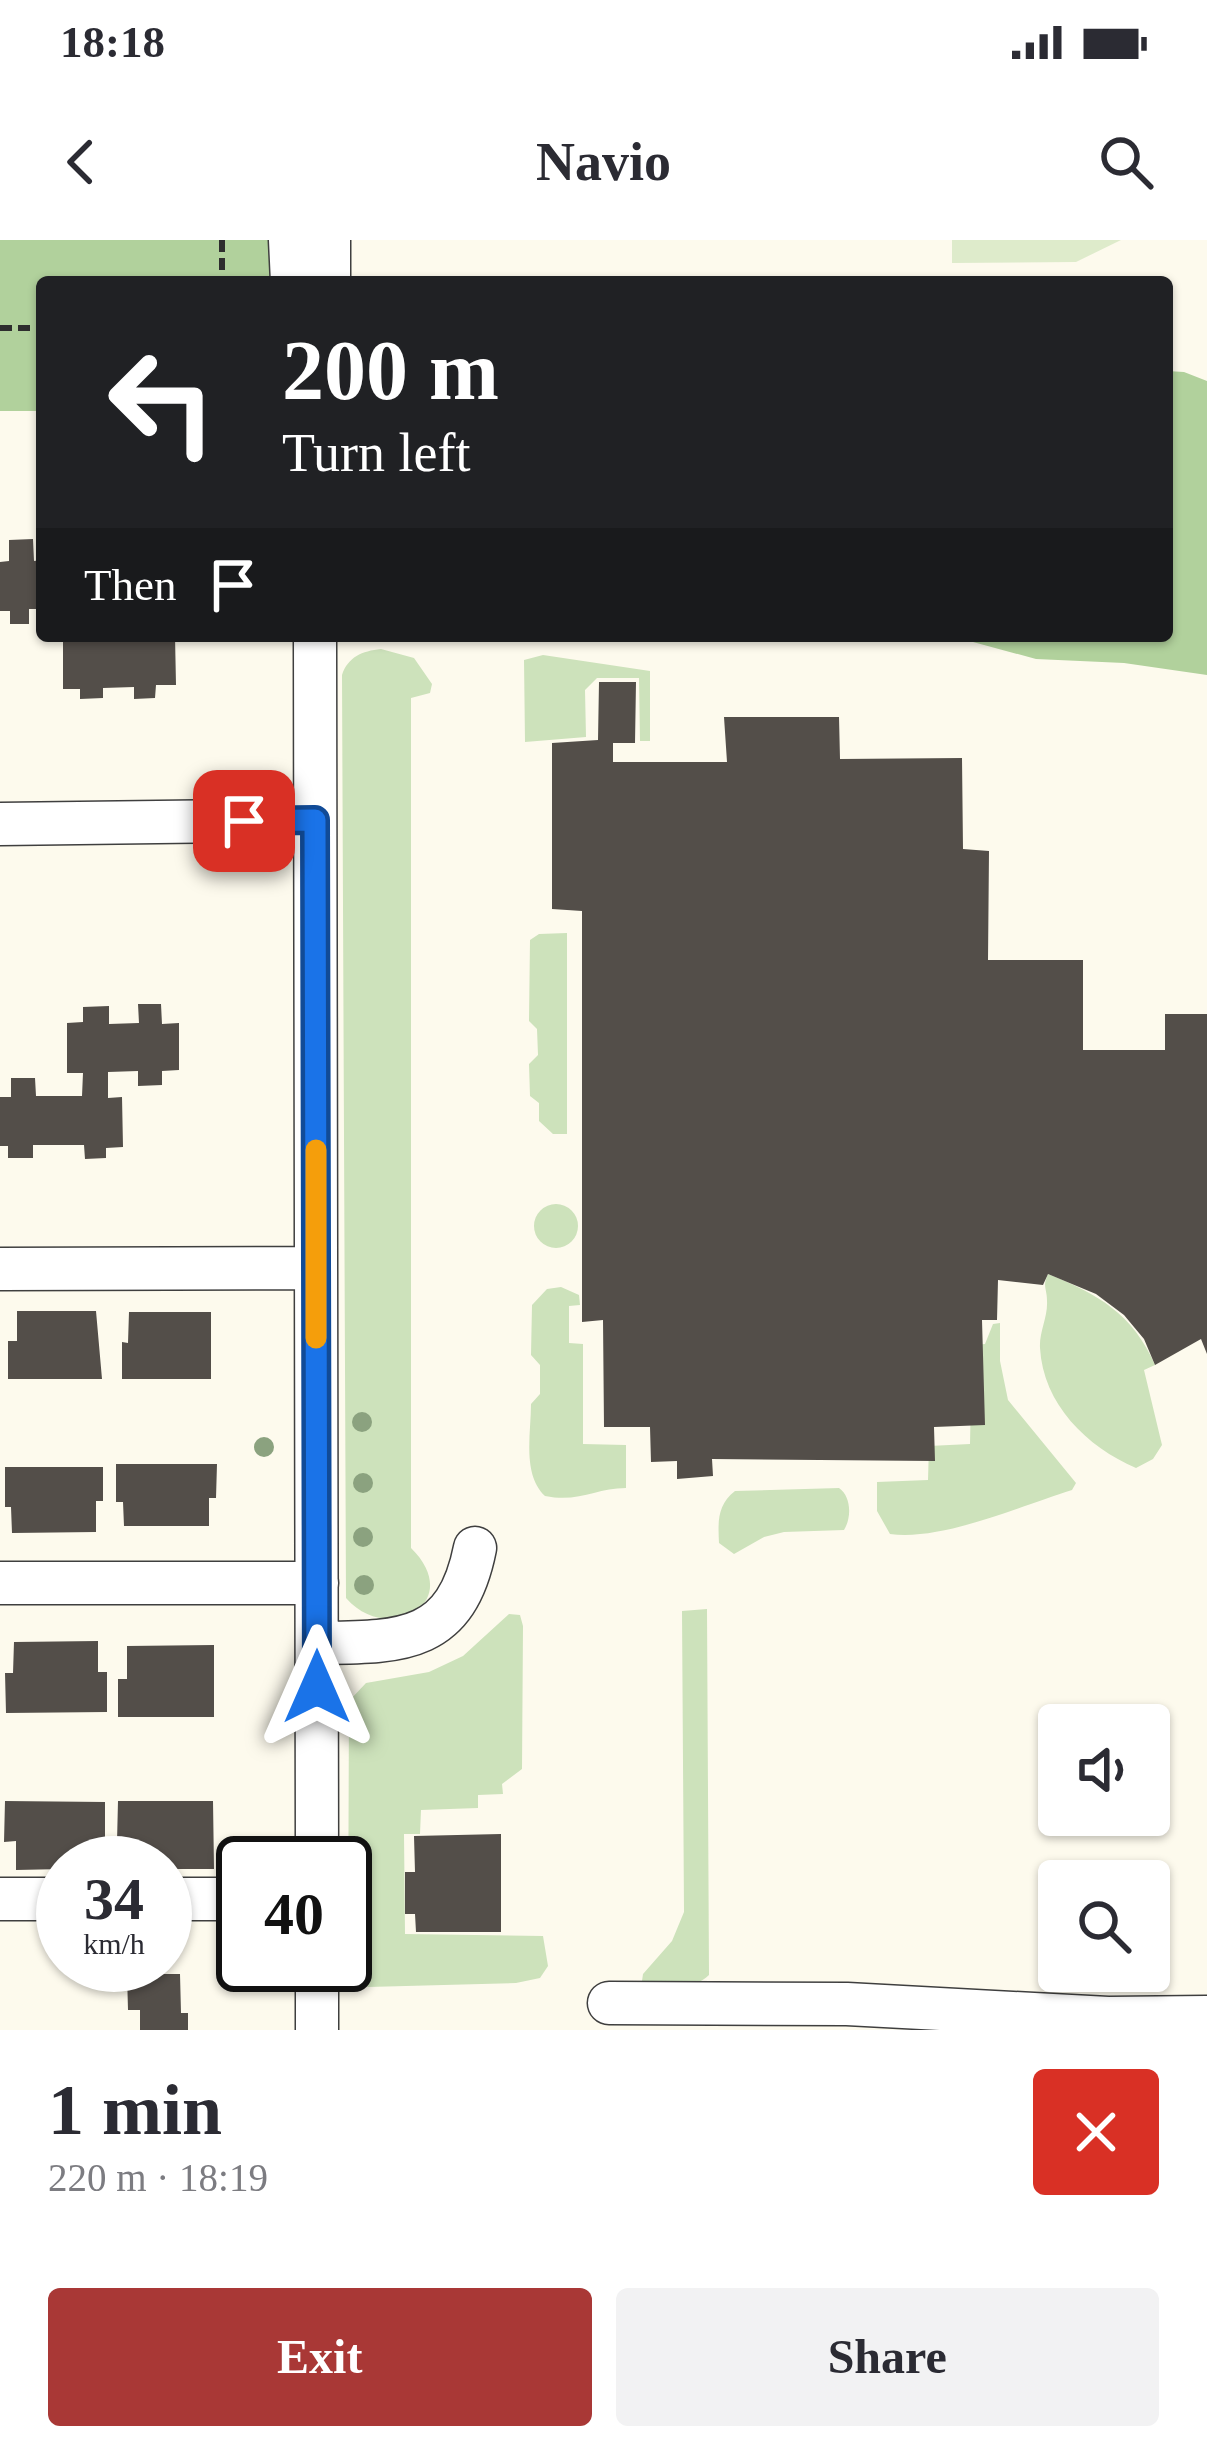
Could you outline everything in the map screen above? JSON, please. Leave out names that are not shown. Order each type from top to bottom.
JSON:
[{"type":"street","points":[[290,240],[292,276]]},
{"type":"street","points":[[329,240],[329,276]]},
{"type":"street","points":[[315,642],[317,1836]]},
{"type":"street","points":[[0,824],[315,820]]},
{"type":"street","points":[[0,1269],[316,1268]]},
{"type":"street","points":[[317,1643],[375,1642],[427,1628],[458,1601],[469,1580],[475,1548]]},
{"type":"street","points":[[0,1583],[317,1583]]},
{"type":"street","points":[[0,1899],[36,1899]]},
{"type":"street","points":[[317,1992],[317,2030]]},
{"type":"street","points":[[609,2003],[847,2004],[1066,2017],[1207,2017]]},
{"type":"path","points":[[222,240],[222,276]]},
{"type":"path","points":[[0,328],[36,328]]},
{"type":"green space","points":[[0,240],[277,240],[279,276],[36,276],[36,411],[0,411]]},
{"type":"green space","points":[[952,240],[1121,240],[1076,262],[952,263]]},
{"type":"green space","points":[[1173,371],[1207,381],[1207,675],[1124,663],[1036,659],[973,642],[1173,642]]},
{"type":"green space","points":[[381,649],[414,658],[432,684],[430,693],[411,698],[411,1548],[426,1568],[430,1585],[426,1600],[415,1612],[400,1618],[363,1612],[346,1598],[342,675],[357,656]]},
{"type":"green space","points":[[543,655],[650,671],[650,741],[640,741],[639,678],[597,678],[585,690],[586,737],[525,742],[524,660]]},
{"type":"green space","points":[[567,933],[567,1134],[553,1134],[539,1121],[539,1103],[530,1096],[529,1064],[538,1055],[537,1029],[529,1021],[530,940],[539,934]]},
{"type":"green space","points":[[556,1204],[572,1210],[578,1226],[572,1242],[556,1248],[540,1242],[534,1226],[540,1210]]},
{"type":"green space","points":[[1048,1274],[1083,1289],[1125,1319],[1155,1365],[1144,1370],[1162,1445],[1153,1459],[1136,1468],[1085,1436],[1049,1387],[1040,1348]]},
{"type":"green space","points":[[561,1287],[579,1295],[580,1305],[569,1306],[569,1343],[583,1344],[583,1444],[626,1445],[626,1488],[557,1498],[545,1496],[533,1477],[531,1404],[540,1394],[540,1365],[531,1355],[532,1305],[547,1289]]},
{"type":"green space","points":[[1000,1323],[1000,1361],[1008,1400],[1076,1483],[1072,1490],[957,1527],[890,1534],[877,1511],[877,1482],[928,1480],[929,1446],[970,1444],[972,1345],[985,1344],[993,1324]]},
{"type":"green space","points":[[839,1488],[849,1507],[844,1530],[784,1532],[734,1554],[719,1543],[722,1508],[735,1491]]},
{"type":"green space","points":[[707,1609],[709,1975],[687,1985],[659,1985],[642,1981],[643,1974],[672,1941],[684,1912],[682,1611]]},
{"type":"green space","points":[[509,1614],[520,1615],[522,1769],[502,1784],[503,1794],[478,1795],[478,1808],[421,1810],[420,1834],[404,1834],[405,1934],[543,1936],[548,1966],[540,1978],[516,1983],[372,1987],[372,1836],[348,1836],[349,1701],[366,1683],[429,1672],[463,1656]]},
{"type":"building","points":[[33,539],[36,609],[29,609],[29,624],[10,624],[10,611],[0,611],[0,562],[9,561],[9,540]]},
{"type":"building","points":[[63,642],[175,642],[176,685],[156,685],[155,698],[134,699],[134,687],[103,688],[103,698],[80,699],[80,689],[63,689]]},
{"type":"building","points":[[599,682],[636,682],[635,743],[613,743],[613,762],[727,762],[724,717],[839,717],[840,759],[962,758],[963,849],[989,851],[988,960],[1083,960],[1083,1050],[1165,1050],[1165,1014],[1207,1014],[1207,1354],[1201,1339],[1155,1365],[1144,1339],[1124,1315],[1096,1294],[1048,1274],[1043,1285],[998,1280],[997,1320],[982,1320],[985,1425],[934,1427],[935,1461],[712,1459],[713,1476],[677,1479],[677,1461],[651,1462],[650,1427],[604,1427],[603,1320],[582,1322],[582,911],[552,909],[552,743],[598,740]]},
{"type":"building","points":[[138,1004],[161,1004],[162,1024],[179,1023],[179,1070],[162,1071],[162,1085],[138,1086],[138,1071],[108,1072],[108,1098],[122,1097],[123,1147],[106,1148],[106,1158],[85,1159],[84,1145],[33,1145],[33,1158],[8,1158],[8,1146],[0,1146],[0,1097],[11,1097],[11,1078],[35,1078],[36,1096],[82,1096],[83,1073],[67,1073],[67,1023],[83,1022],[83,1007],[109,1006],[109,1024],[139,1023]]},
{"type":"building","points":[[17,1311],[96,1311],[102,1379],[8,1379],[8,1341],[17,1341]]},
{"type":"building","points":[[129,1312],[211,1312],[211,1379],[122,1379],[122,1342],[128,1343]]},
{"type":"building","points":[[116,1464],[217,1464],[209,1526],[124,1526],[123,1502],[116,1502]]},
{"type":"building","points":[[5,1467],[103,1467],[103,1501],[96,1501],[96,1532],[12,1533],[11,1507],[5,1507]]},
{"type":"building","points":[[98,1641],[98,1672],[107,1672],[107,1712],[6,1713],[5,1673],[13,1673],[14,1642]]},
{"type":"building","points":[[214,1645],[214,1717],[118,1717],[118,1679],[127,1679],[127,1646]]},
{"type":"building","points":[[5,1801],[105,1802],[105,1836],[36,1836],[36,1870],[16,1870],[16,1841],[4,1842]]},
{"type":"building","points":[[118,1801],[213,1801],[214,1869],[192,1869],[192,1836],[117,1836]]},
{"type":"building","points":[[501,1834],[501,1932],[416,1932],[415,1914],[405,1914],[405,1872],[415,1872],[414,1836]]},
{"type":"building","points":[[128,1992],[180,1992],[188,2030],[140,2030],[140,2010],[128,2010]]},
{"type":"slow traffic","points":[[316,1150],[316,1338]]},
{"type":"route","points":[[244,821],[315,820],[317,1687]]}]
